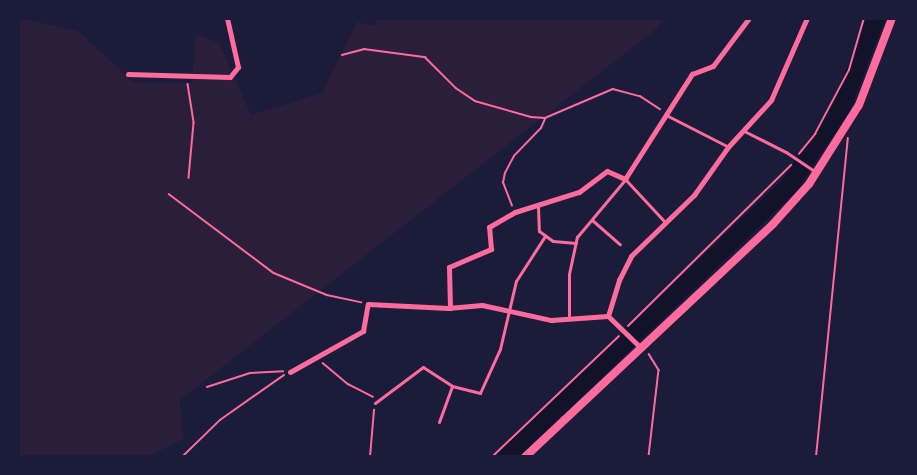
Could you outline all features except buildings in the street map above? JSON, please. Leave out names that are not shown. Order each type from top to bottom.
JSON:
[{"type":"main road","points":[[525,457],[773,224],[845,130],[871,80],[892,18]]},
{"type":"street","points":[[128,74],[230,77],[238,67],[227,18]]},
{"type":"street","points":[[450,308],[449,267],[491,249],[489,227],[515,212],[579,192],[607,171],[625,180],[669,114],[692,74],[713,66],[749,18]]},
{"type":"street","points":[[642,347],[608,316],[607,310],[626,264],[664,221],[694,195],[728,147],[774,95],[807,18]]},
{"type":"street","points":[[290,372],[317,360],[363,331],[368,304],[450,308],[482,305],[551,320],[608,316]]},
{"type":"lane","points":[[669,114],[728,147]]},
{"type":"lane","points":[[744,131],[797,159],[815,172]]},
{"type":"lane","points":[[569,319],[569,274],[576,243],[625,180],[664,221]]},
{"type":"lane","points":[[538,206],[536,225],[545,236],[553,241],[576,243]]},
{"type":"lane","points":[[592,220],[620,244]]},
{"type":"lane","points":[[375,403],[423,368],[452,386],[480,393],[500,350],[516,281],[545,236]]},
{"type":"lane","points":[[439,422],[452,386]]},
{"type":"path","points":[[492,457],[786,172],[815,134],[849,70],[864,18]]},
{"type":"path","points":[[342,55],[364,49],[425,57],[456,88],[475,101],[545,118],[613,89],[640,96],[669,114]]},
{"type":"path","points":[[188,76],[194,123],[189,178]]},
{"type":"path","points":[[515,212],[506,196],[505,173],[514,156],[541,128],[545,118]]},
{"type":"path","points":[[816,457],[850,145],[845,130]]},
{"type":"path","points":[[169,194],[274,273],[327,296],[368,304]]},
{"type":"path","points":[[642,347],[659,370],[649,457]]},
{"type":"path","points":[[317,360],[348,384],[371,396],[375,403],[370,457]]},
{"type":"path","points":[[207,387],[250,373],[290,372]]},
{"type":"path","points":[[182,457],[220,420],[290,372]]},
{"type":"shaded area","points":[[18,18],[78,31],[133,82],[192,83],[196,34],[219,43],[251,115],[322,93],[357,22],[374,26],[379,18],[665,18],[656,29],[180,400],[183,439],[147,457],[18,457]]},
{"type":"waterway","points":[[506,457],[789,186],[842,106],[876,18]]}]
